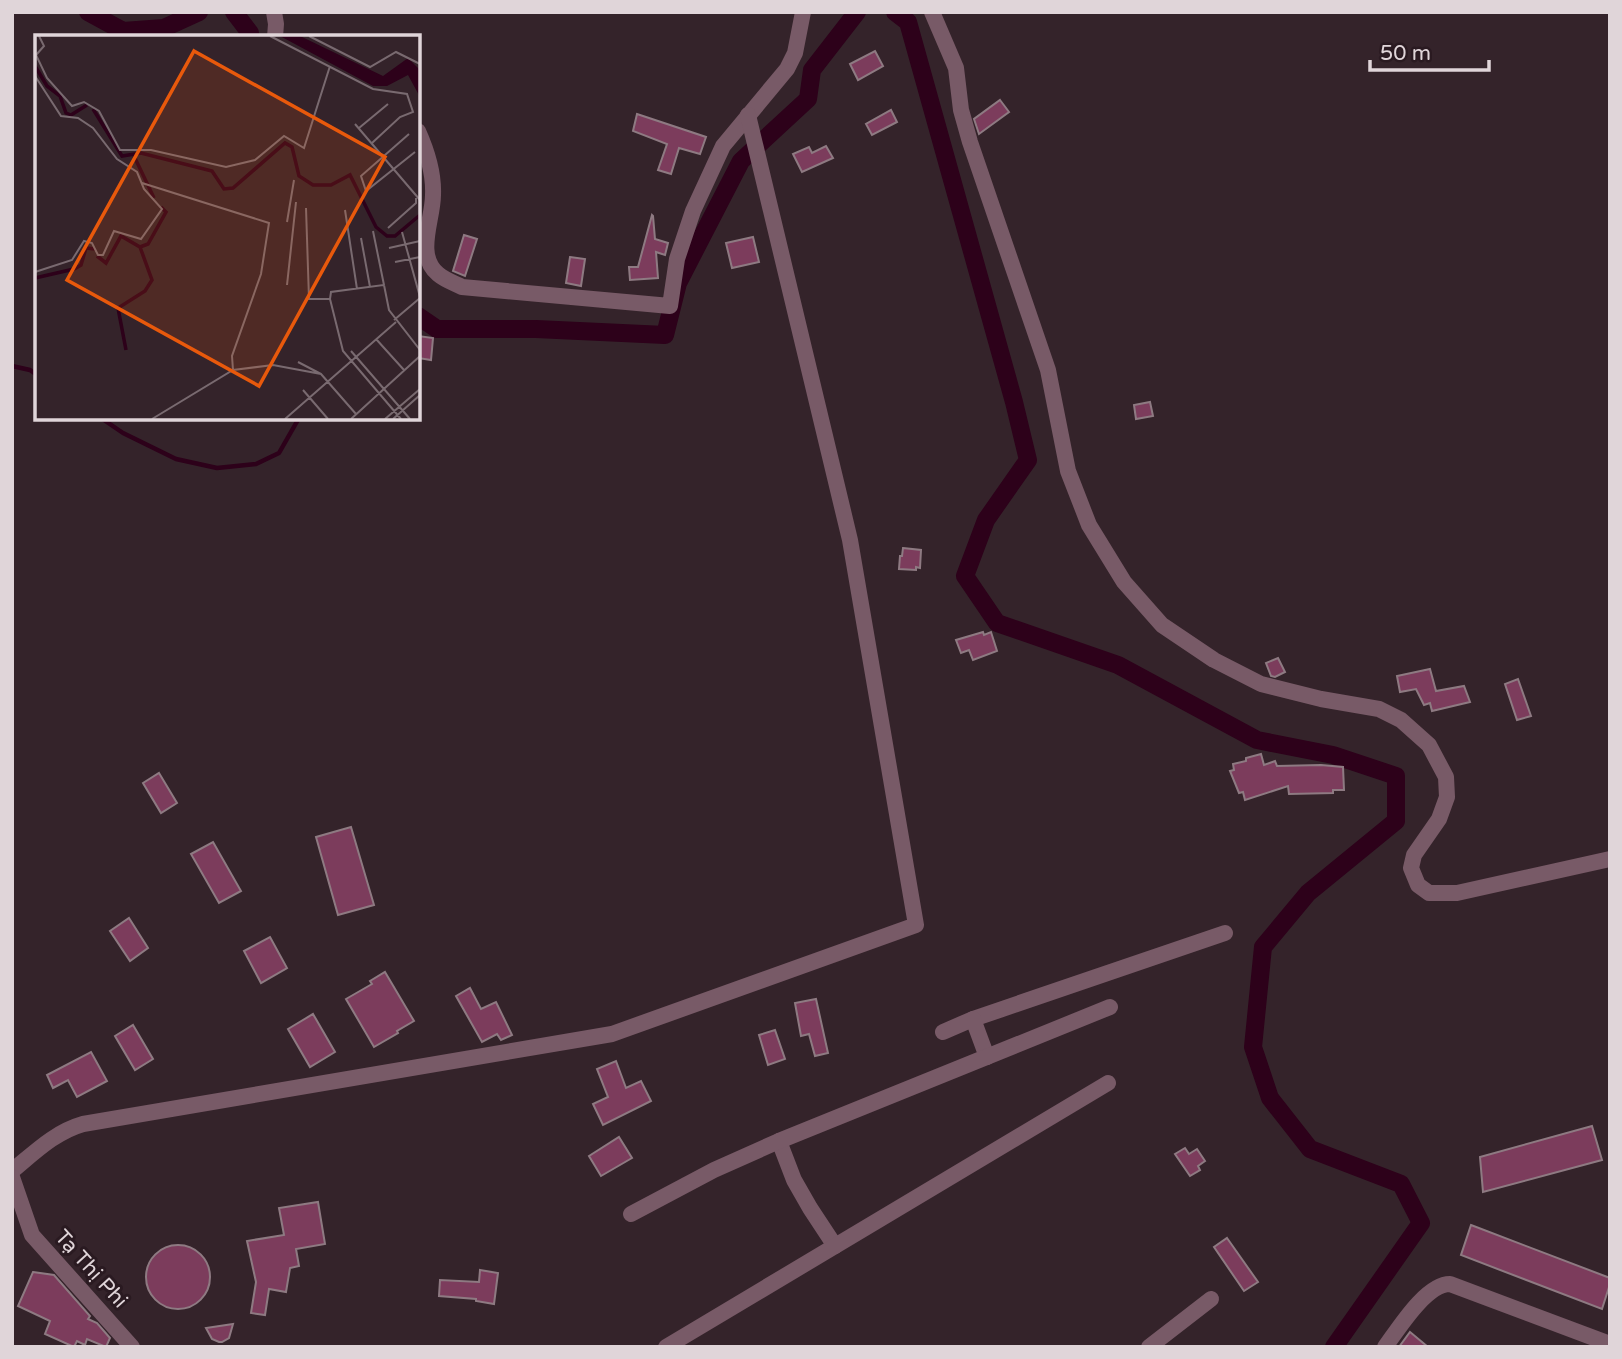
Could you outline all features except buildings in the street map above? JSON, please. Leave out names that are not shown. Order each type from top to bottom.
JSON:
[{"type":"street","points":[[274,12],[275,35]]},
{"type":"street","points":[[420,136],[429,160],[433,196],[426,242],[428,260],[435,272],[444,279],[462,287],[670,306],[677,259],[692,211],[723,146],[787,69],[796,53],[803,12]]},
{"type":"street","points":[[932,12],[956,68],[961,110],[970,142],[1048,370],[1068,471],[1088,525],[1124,582],[1162,625],[1214,660],[1261,684],[1321,699],[1379,709],[1401,720],[1429,745],[1446,777],[1447,797],[1439,819],[1415,855],[1412,868],[1418,886],[1429,892],[1457,893],[1610,859]]},
{"type":"street","points":[[12,1171],[55,1136],[83,1124],[612,1034],[916,925],[850,540],[748,115]]},
{"type":"street","points":[[943,1032],[973,1019],[1225,933]]},
{"type":"street","points":[[631,1214],[713,1171],[779,1141],[1110,1007]]},
{"type":"street","points":[[973,1019],[987,1057]]},
{"type":"street","points":[[666,1347],[1108,1083]]},
{"type":"street","points":[[779,1141],[794,1180],[835,1245]]},
{"type":"street","name":"Tạ Thị Phi","points":[[12,1177],[32,1235],[132,1347]]},
{"type":"street","points":[[1385,1347],[1424,1297],[1444,1284],[1610,1344]]},
{"type":"street","points":[[1149,1347],[1211,1299]]},
{"type":"waterway","points":[[88,12],[123,31],[164,28],[199,12]]},
{"type":"waterway","points":[[234,12],[250,35]]},
{"type":"waterway","points":[[420,317],[437,329],[536,329],[665,335],[678,283],[741,161],[808,99],[812,70],[857,12]]},
{"type":"waterway","points":[[895,12],[908,22],[1028,460],[986,520],[965,576],[997,623],[1118,665],[1257,740],[1333,755],[1396,776],[1396,821],[1308,893],[1263,947],[1253,1047],[1270,1098],[1310,1149],[1401,1184],[1421,1223],[1334,1347]]},
{"type":"waterway","points":[[12,366],[35,374]]},
{"type":"waterway","points":[[104,420],[123,433],[176,459],[217,468],[256,464],[279,453],[298,420]]}]
